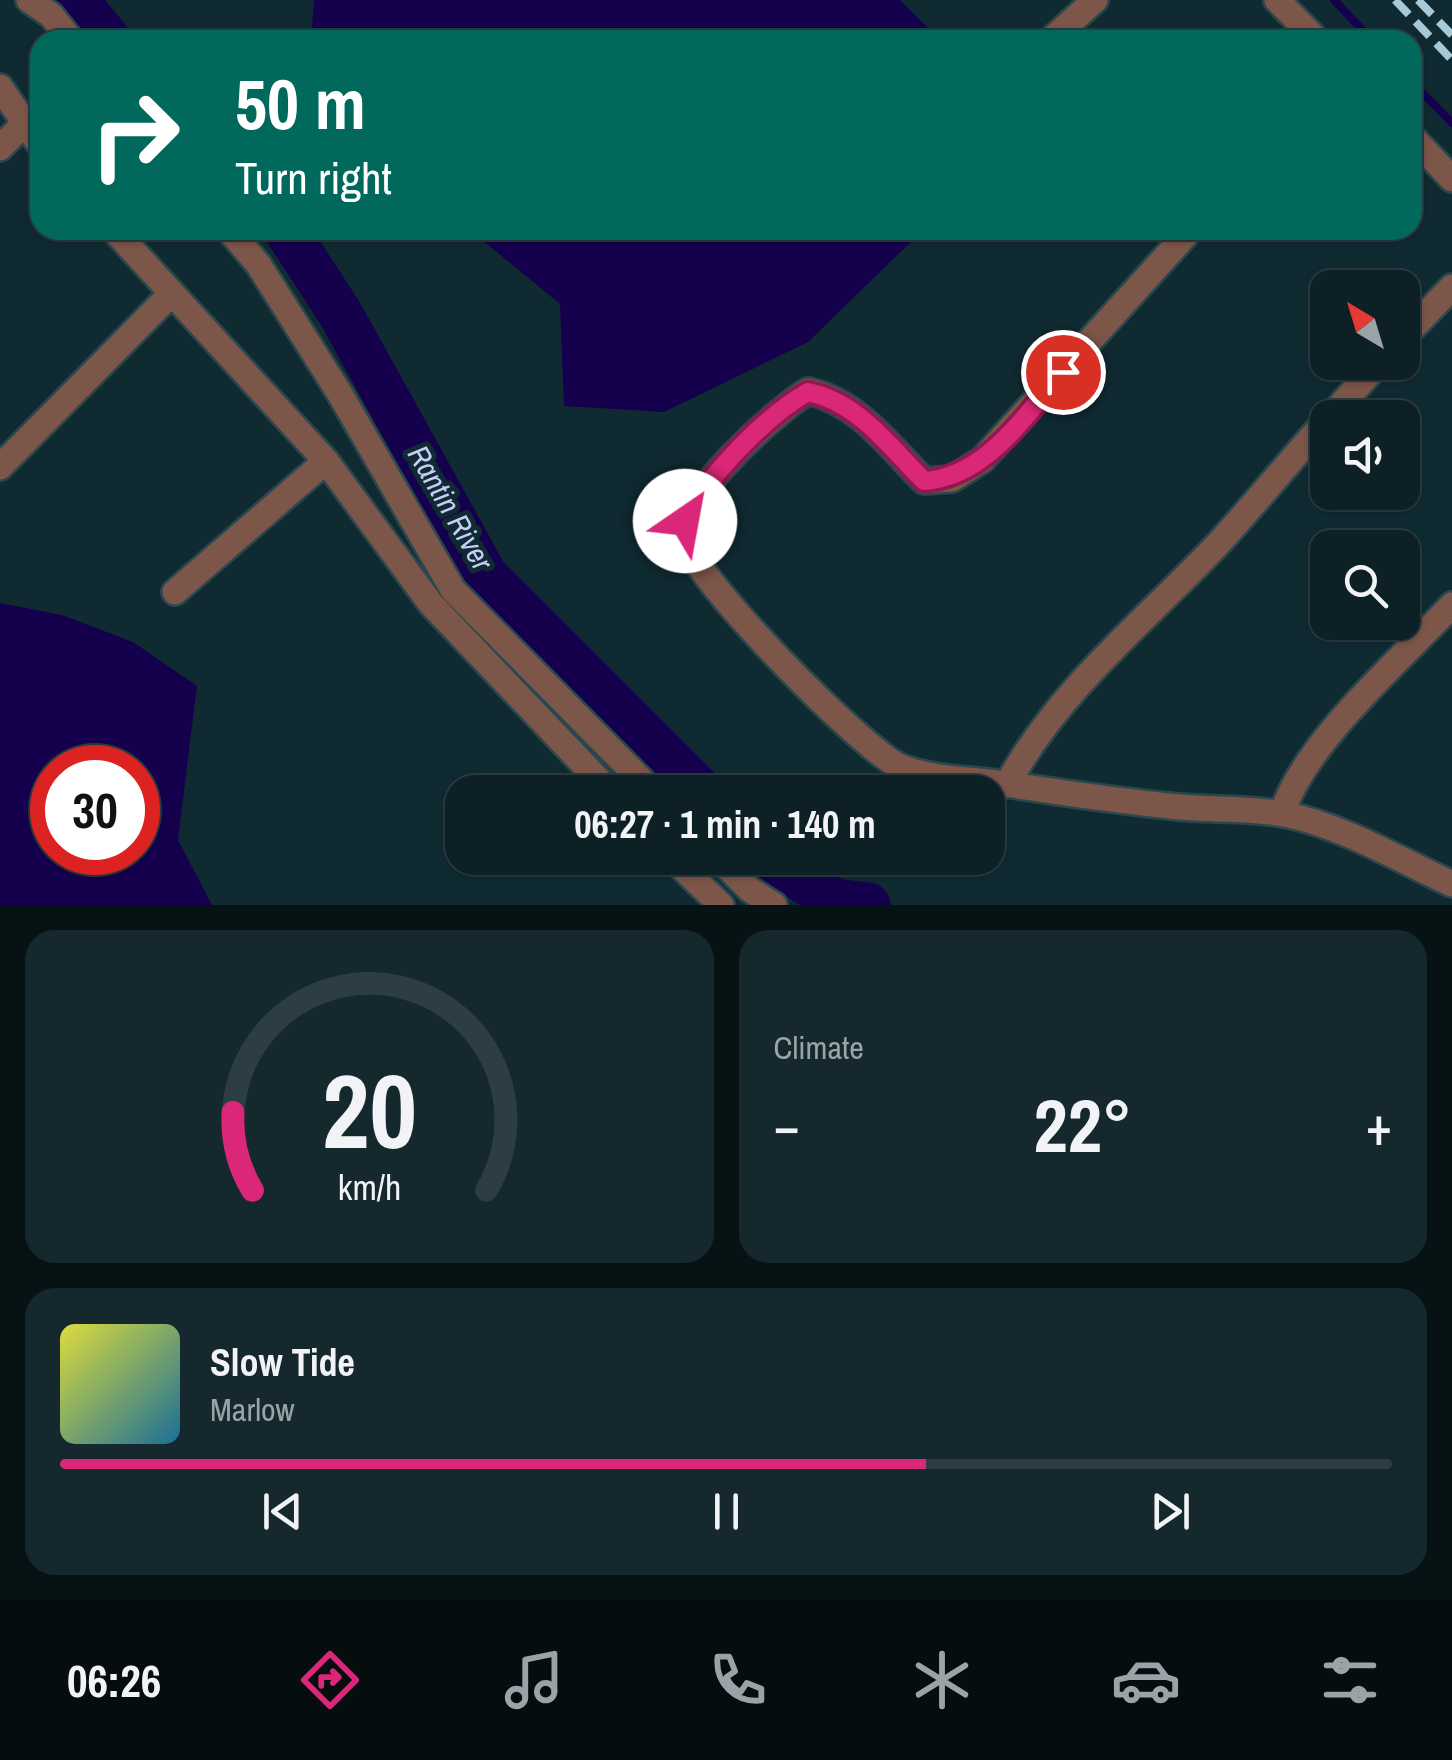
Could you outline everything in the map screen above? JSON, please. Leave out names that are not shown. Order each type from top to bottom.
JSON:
[{"type":"street","points":[[28,0],[63,30]]},
{"type":"street","points":[[1062,30],[1095,0]]},
{"type":"street","points":[[1277,0],[1308,30]]},
{"type":"street","points":[[0,87],[30,133]]},
{"type":"street","points":[[0,148],[30,135]]},
{"type":"street","points":[[1422,148],[1452,179]]},
{"type":"street","points":[[124,240],[326,461],[431,604],[594,775]]},
{"type":"street","points":[[238,240],[258,264],[340,394],[453,590],[636,775]]},
{"type":"street","points":[[1181,240],[982,460],[952,479],[924,481],[853,410],[831,396],[808,392],[789,403],[697,496],[685,521],[684,538],[698,564],[859,740],[902,767],[1008,785],[1282,814],[1330,827],[1452,884]]},
{"type":"street","points":[[1420,320],[1452,286]]},
{"type":"street","points":[[0,467],[170,294]]},
{"type":"street","points":[[1345,400],[1363,380]]},
{"type":"street","points":[[1008,785],[1030,742],[1064,700],[1216,545],[1310,438]]},
{"type":"street","points":[[175,592],[326,461]]},
{"type":"street","points":[[1282,814],[1290,789],[1319,748],[1452,604]]},
{"type":"street","points":[[690,875],[721,905]]},
{"type":"street","points":[[735,875],[774,905]]},
{"type":"shaded area","points":[[314,0],[900,0],[930,30],[312,30]]},
{"type":"shaded area","points":[[482,240],[913,240],[808,342],[664,412],[564,406],[560,304]]},
{"type":"shaded area","points":[[0,603],[62,615],[133,642],[197,686],[178,840],[212,905],[0,905]]},
{"type":"waterway","name":"Rantin River","points":[[76,0],[101,30]]},
{"type":"waterway","points":[[1334,0],[1362,30]]},
{"type":"waterway","points":[[1422,92],[1452,123]]},
{"type":"waterway","name":"Rantin River","points":[[293,240],[340,313],[485,575],[685,775]]},
{"type":"waterway","name":"Rantin River","points":[[794,875],[835,901],[868,905]]},
{"type":"railway","points":[[1395,0],[1452,60]]},
{"type":"railway","points":[[1418,0],[1452,35]]},
{"type":"route","points":[[685,521],[697,496],[789,403],[808,392],[831,396],[853,410],[924,481],[952,479],[982,460],[1063,372]]}]
